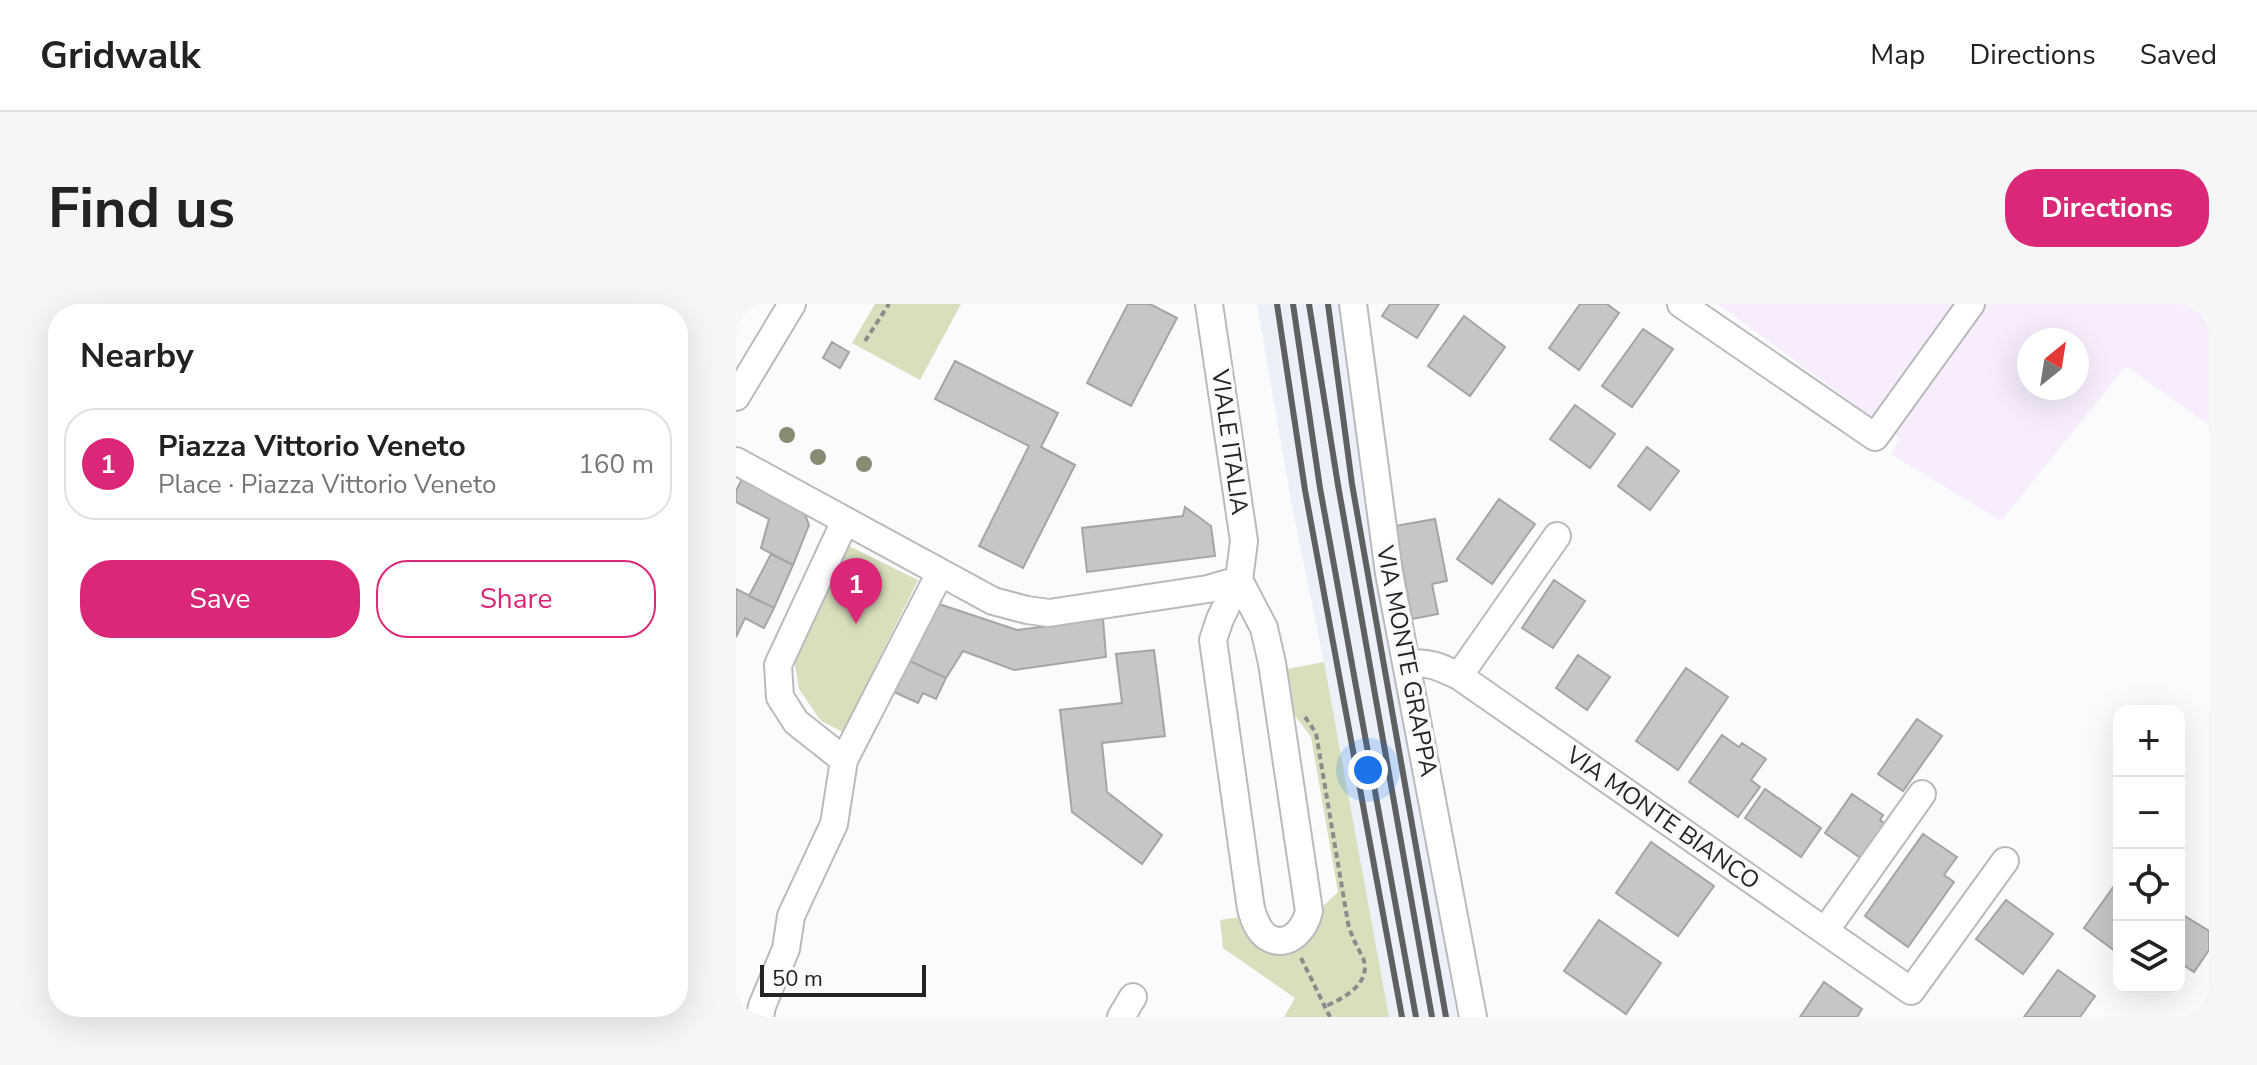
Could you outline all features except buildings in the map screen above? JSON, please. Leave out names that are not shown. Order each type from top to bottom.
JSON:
[{"type":"street","points":[[736,397],[792,304]]},
{"type":"street","name":"VIALE ITALIA","points":[[1209,304],[1244,541],[1239,580],[1213,640],[1251,909],[1256,924],[1267,937],[1280,941],[1296,937],[1306,924],[1309,911],[1272,663],[1264,628],[1239,580]]},
{"type":"street","name":"VIA MONTE GRAPPA","points":[[1353,304],[1387,559],[1473,1017]]},
{"type":"street","points":[[1681,304],[1875,437],[1971,304]]},
{"type":"street","points":[[736,461],[993,601],[1027,610],[1049,613],[1208,589],[1239,580]]},
{"type":"street","points":[[844,760],[796,722],[780,697],[778,665],[845,521]]},
{"type":"street","points":[[1459,676],[1557,536]]},
{"type":"street","points":[[760,1017],[786,949],[791,916],[834,824],[844,760],[940,573]]},
{"type":"street","name":"VIA MONTE BIANCO","points":[[1407,664],[1435,664],[1459,676],[1911,991],[2005,861]]},
{"type":"street","points":[[1825,931],[1922,794]]},
{"type":"path","points":[[865,341],[889,304]]},
{"type":"path","points":[[1301,710],[1316,733],[1348,923],[1365,971],[1359,984],[1344,999],[1323,1007]]},
{"type":"path","points":[[1296,946],[1330,1017]]},
{"type":"shaded area","points":[[1257,304],[1339,304],[1371,537],[1457,1017],[1389,1017]]},
{"type":"shaded area","points":[[1718,304],[2209,304],[2209,425],[2126,366],[2001,521],[1891,454],[1900,438]]},
{"type":"green space","points":[[875,304],[961,304],[920,380],[852,343]]},
{"type":"green space","points":[[847,545],[918,580],[843,732],[821,721],[799,689],[793,654]]},
{"type":"green space","points":[[1324,662],[1389,1017],[1284,1017],[1295,998],[1223,948],[1220,920],[1240,917],[1264,949],[1318,911],[1338,892],[1311,737],[1281,697],[1277,671]]},
{"type":"railway","points":[[1277,304],[1305,490],[1402,1017]]},
{"type":"railway","points":[[1293,304],[1320,488],[1416,1017]]},
{"type":"railway","points":[[1309,304],[1432,1017]]},
{"type":"railway","points":[[1328,304],[1352,484],[1446,1017]]},
{"type":"place","name":"Piazza Vittorio Veneto","points":[[856,624]]}]
